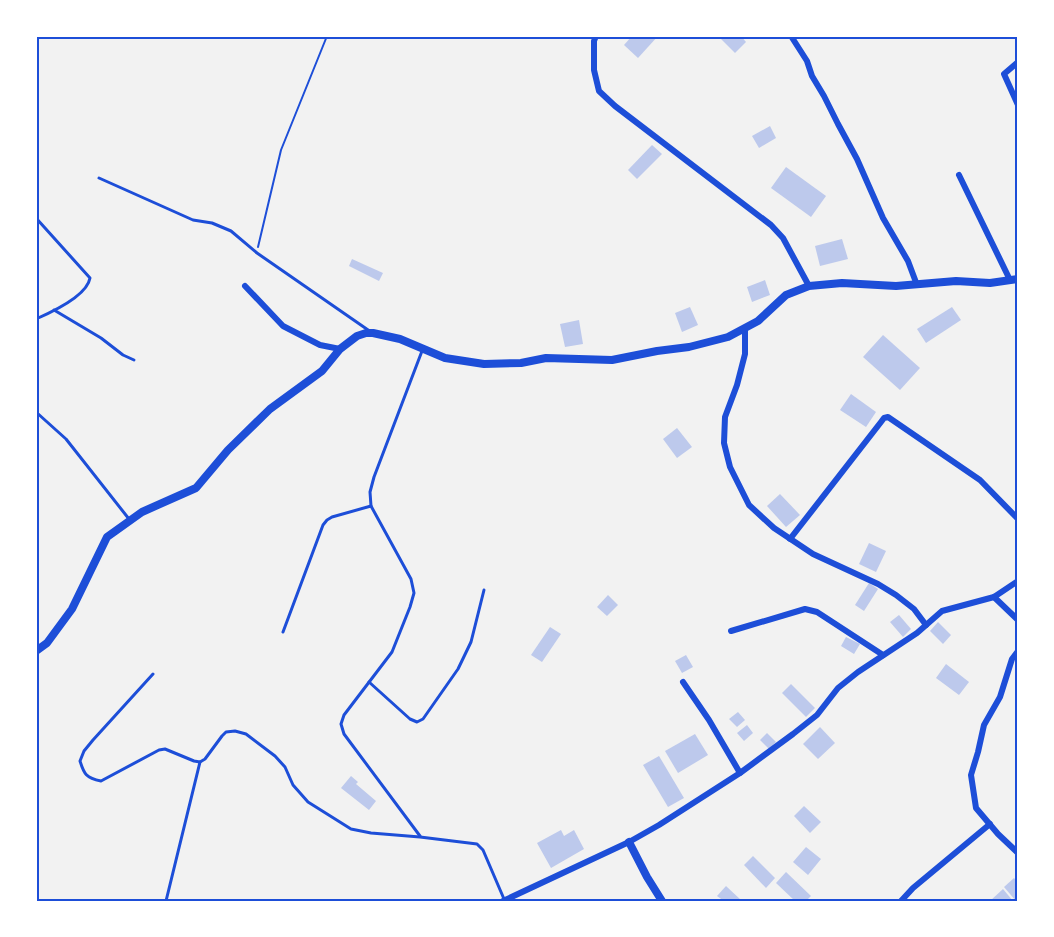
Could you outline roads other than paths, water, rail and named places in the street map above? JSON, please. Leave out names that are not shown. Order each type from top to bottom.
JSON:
[{"type":"street","points":[[596,36],[594,70],[599,91],[615,106],[771,225],[783,238],[809,286]]},
{"type":"street","points":[[791,36],[807,61],[812,75],[857,159],[883,218],[908,261],[917,285]]},
{"type":"street","points":[[1018,62],[1004,74],[1018,105]]},
{"type":"street","points":[[36,651],[47,643],[72,609],[107,537],[142,512],[196,488],[228,450],[270,408],[322,371],[340,350],[357,336],[373,333],[400,339],[445,358],[484,364],[521,363],[546,358],[612,360],[689,347],[728,337],[758,321],[786,295],[809,286],[842,283],[896,286],[956,281],[990,283],[1014,279],[959,176]]},
{"type":"street","points":[[245,286],[283,326],[320,345],[340,350]]},
{"type":"street","points":[[744,328],[745,354],[725,417],[724,443],[730,467],[749,505],[774,528],[813,554],[887,589],[914,609],[926,625]]},
{"type":"street","points":[[790,539],[884,418],[888,417],[980,480],[1018,519]]},
{"type":"street","points":[[504,901],[629,842],[659,825],[740,773],[817,715],[838,688],[917,633],[942,610],[994,597],[1018,581]]},
{"type":"street","points":[[994,597],[1018,620]]},
{"type":"street","points":[[731,630],[805,609],[818,612],[883,656]]},
{"type":"street","points":[[1018,651],[1012,659],[1000,697],[984,725],[971,775],[976,808],[1018,853]]},
{"type":"street","points":[[683,682],[709,720],[740,773]]},
{"type":"street","points":[[901,901],[913,888],[990,824]]},
{"type":"street","points":[[629,842],[662,901]]},
{"type":"lane","points":[[99,178],[193,220],[221,225],[257,253],[373,333]]},
{"type":"lane","points":[[36,218],[90,278],[88,286],[72,299],[36,319]]},
{"type":"lane","points":[[54,310],[134,360]]},
{"type":"lane","points":[[420,837],[344,734],[341,724],[344,715],[392,652],[414,593],[411,579],[371,506],[370,492],[423,349]]},
{"type":"lane","points":[[36,412],[66,440],[130,521]]},
{"type":"lane","points":[[283,632],[323,525],[332,517],[371,506]]},
{"type":"lane","points":[[369,682],[410,719],[417,722],[423,719],[458,669],[471,642],[484,590]]},
{"type":"lane","points":[[153,674],[84,751],[80,761],[84,772],[92,779],[100,780],[165,749],[200,762],[205,759],[226,732],[235,731],[246,734],[285,766],[293,785],[308,802],[351,829],[477,844],[483,850],[504,901]]},
{"type":"lane","points":[[166,901],[200,762]]}]
